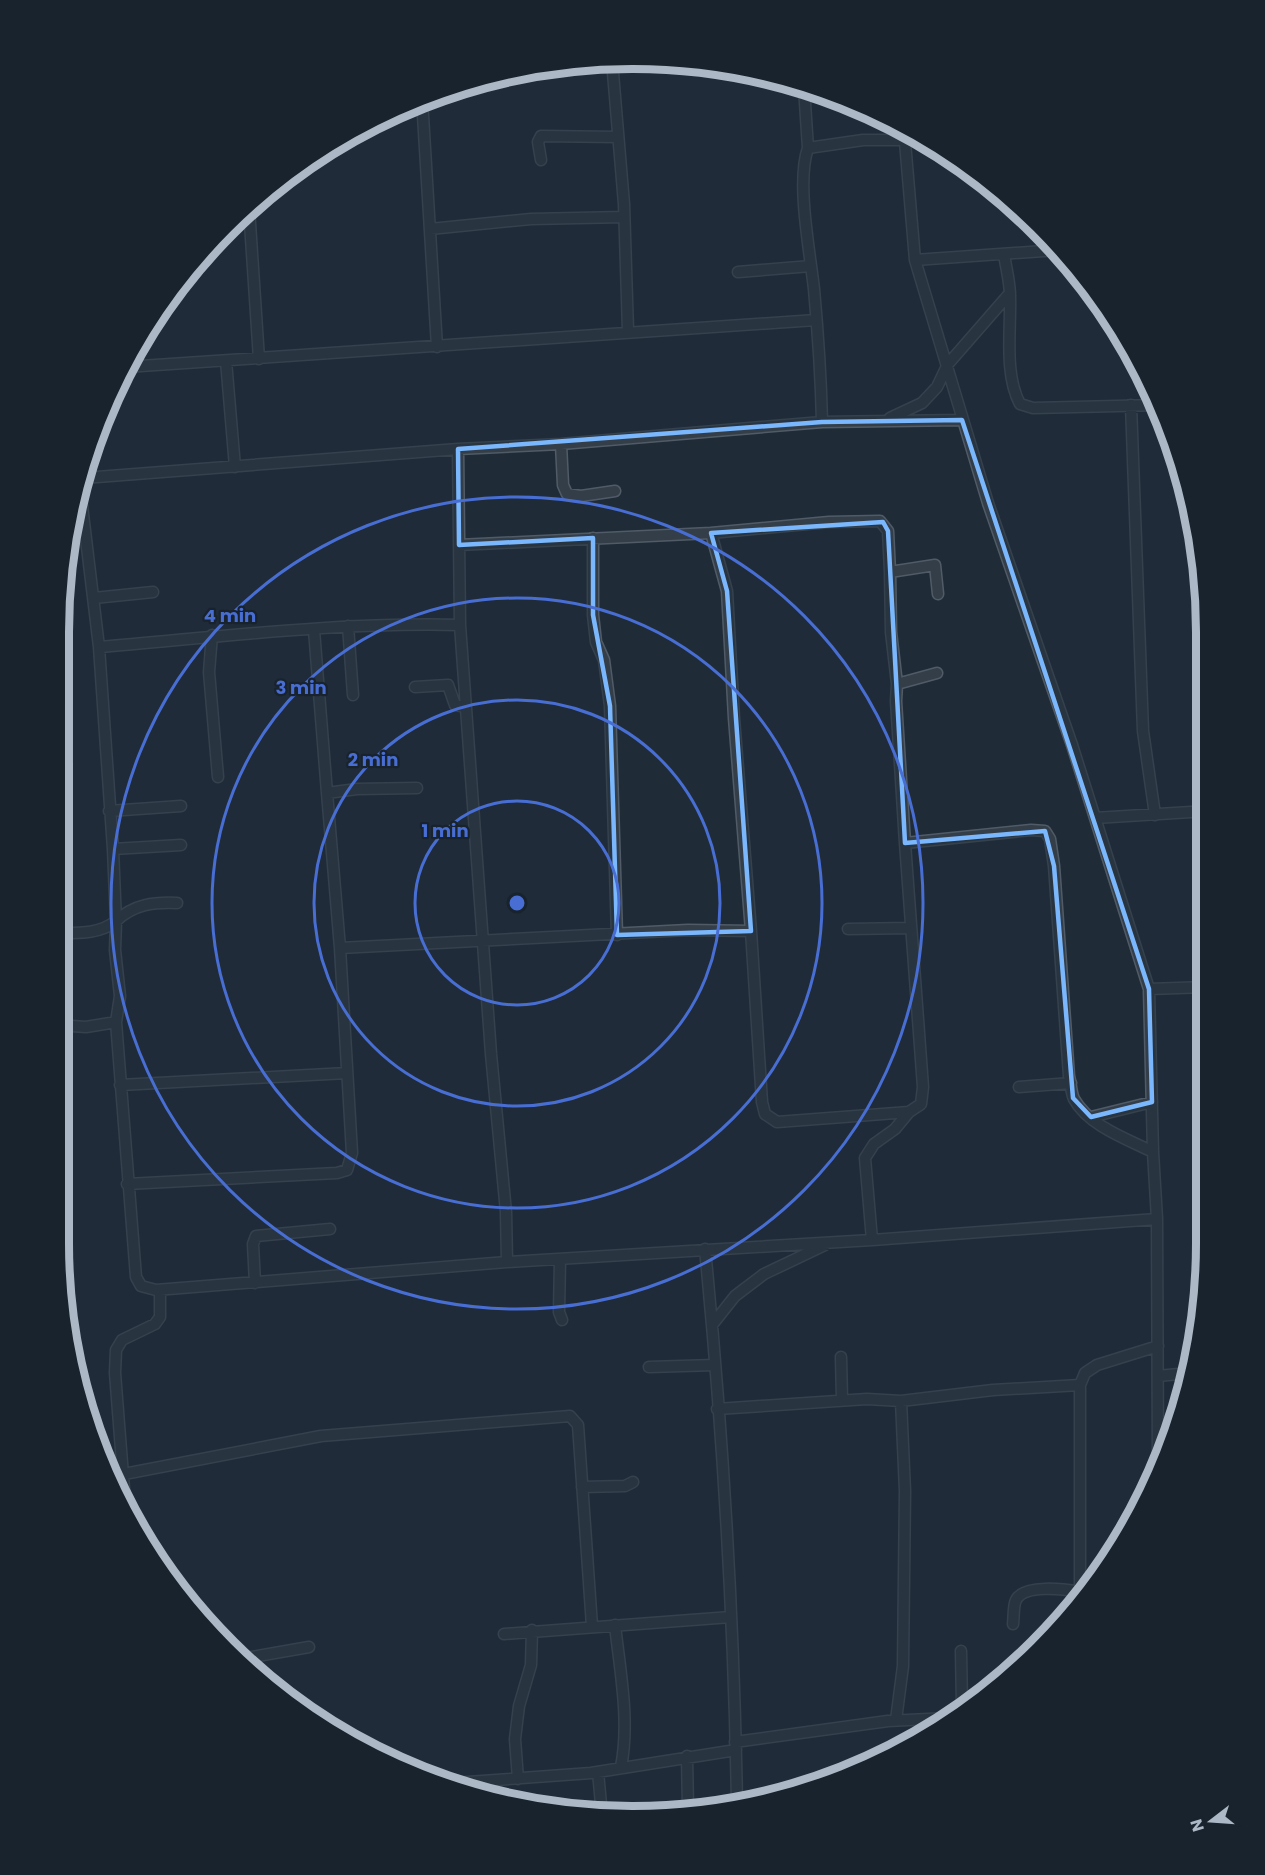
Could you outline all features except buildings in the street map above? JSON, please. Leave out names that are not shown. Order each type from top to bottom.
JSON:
[{"type":"street","points":[[613,70],[624,217],[628,332]]},
{"type":"street","points":[[805,96],[808,148],[805,156],[804,195],[816,320],[822,422]]},
{"type":"street","points":[[423,110],[437,346]]},
{"type":"street","points":[[808,148],[897,135]]},
{"type":"street","points":[[541,160],[538,142],[541,136],[618,137]]},
{"type":"street","points":[[904,139],[915,260],[948,364],[962,420],[1095,818],[1149,989],[1157,1219],[1158,1445]]},
{"type":"street","points":[[430,229],[531,219],[624,217]]},
{"type":"street","points":[[250,219],[259,359]]},
{"type":"street","points":[[915,260],[1047,251]]},
{"type":"street","points":[[1004,254],[1010,293],[1010,358],[1014,393],[1020,405],[1033,408],[1148,405]]},
{"type":"street","points":[[738,272],[811,266]]},
{"type":"street","points":[[887,419],[922,403],[937,387],[948,364],[1010,293]]},
{"type":"street","points":[[136,366],[816,320]]},
{"type":"street","points":[[226,361],[235,467]]},
{"type":"street","points":[[1131,405],[1143,731],[1155,815]]},
{"type":"street","points":[[91,477],[458,449],[561,444],[822,422],[887,419],[962,420]]},
{"type":"street","points":[[561,444],[562,486],[567,494],[581,496],[615,491]]},
{"type":"street","points":[[458,449],[460,625],[492,1066],[506,1212],[507,1262]]},
{"type":"street","points":[[83,511],[99,647],[113,849],[115,950],[120,996],[116,1022],[127,1184],[136,1277],[141,1286],[160,1290],[334,1274],[367,1274],[507,1262],[829,1243],[1157,1219]]},
{"type":"street","points":[[459,545],[711,533],[829,522],[880,521],[888,531],[891,632],[897,684],[896,701],[910,928],[923,1087],[921,1104],[909,1112],[895,1129],[874,1144],[865,1158],[872,1240]]},
{"type":"street","points":[[711,533],[727,591],[735,729],[765,1114],[777,1122],[909,1112]]},
{"type":"street","points":[[593,538],[592,615],[596,642],[604,660],[610,706],[617,936]]},
{"type":"street","points":[[890,572],[935,565],[938,594]]},
{"type":"street","points":[[94,598],[153,592]]},
{"type":"street","points":[[99,647],[212,636],[395,623],[460,625]]},
{"type":"street","points":[[348,626],[353,695]]},
{"type":"street","points":[[127,1184],[337,1173],[347,1170],[352,1153],[340,948],[314,630]]},
{"type":"street","points":[[212,636],[209,672],[218,777]]},
{"type":"street","points":[[897,684],[937,673]]},
{"type":"street","points":[[415,687],[448,685],[455,705],[465,707]]},
{"type":"street","points":[[327,793],[357,789],[417,788]]},
{"type":"street","points":[[109,811],[181,806]]},
{"type":"street","points":[[1095,818],[1196,812]]},
{"type":"street","points":[[905,843],[1031,830],[1045,831],[1050,839],[1054,866],[1073,1098],[1091,1117],[1114,1133],[1153,1152]]},
{"type":"street","points":[[113,849],[181,844]]},
{"type":"street","points":[[69,932],[108,928],[136,907],[177,903]]},
{"type":"street","points":[[848,929],[910,928]]},
{"type":"street","points":[[340,948],[617,936],[687,930],[751,931]]},
{"type":"street","points":[[1149,989],[1196,987]]},
{"type":"street","points":[[69,1026],[86,1028],[116,1022]]},
{"type":"street","points":[[120,1085],[347,1073]]},
{"type":"street","points":[[1019,1087],[1071,1083]]},
{"type":"street","points":[[1091,1117],[1152,1102]]},
{"type":"street","points":[[255,1283],[253,1244],[256,1236],[330,1229]]},
{"type":"street","points":[[712,1325],[735,1296],[764,1274],[829,1243]]},
{"type":"street","points":[[705,1249],[731,1617],[737,1796]]},
{"type":"street","points":[[560,1260],[559,1312],[562,1320]]},
{"type":"street","points":[[124,1485],[115,1373],[116,1350],[122,1340],[155,1324],[160,1317],[160,1290]]},
{"type":"street","points":[[1079,1587],[1080,1385],[1085,1373],[1097,1365],[1158,1346]]},
{"type":"street","points":[[841,1357],[842,1400]]},
{"type":"street","points":[[648,1367],[715,1365]]},
{"type":"street","points":[[1158,1376],[1180,1374]]},
{"type":"street","points":[[717,1409],[842,1400],[902,1401],[993,1390],[1080,1385]]},
{"type":"street","points":[[896,1720],[903,1666],[905,1491],[902,1401]]},
{"type":"street","points":[[123,1474],[321,1436],[570,1416],[578,1425],[592,1626]]},
{"type":"street","points":[[582,1488],[625,1486],[633,1482]]},
{"type":"street","points":[[1013,1624],[1016,1601],[1022,1593],[1049,1588],[1075,1592]]},
{"type":"street","points":[[504,1634],[532,1630],[731,1617]]},
{"type":"street","points":[[615,1625],[622,1684],[624,1750],[621,1767]]},
{"type":"street","points":[[518,1779],[515,1739],[519,1706],[531,1665],[532,1630]]},
{"type":"street","points":[[251,1657],[309,1647]]},
{"type":"street","points":[[961,1651],[962,1700]]},
{"type":"street","points":[[468,1781],[598,1772],[736,1746],[896,1720],[934,1719]]},
{"type":"street","points":[[687,1756],[687,1803]]},
{"type":"street","points":[[598,1772],[601,1805]]},
{"type":"highlighted area","points":[[962,420],[1149,989],[1152,1102],[1091,1117],[1073,1098],[1054,866],[1045,831],[905,843],[888,531],[883,522],[711,533],[727,591],[751,931],[617,935],[610,706],[593,615],[593,538],[459,545],[458,449],[822,422]]}]
